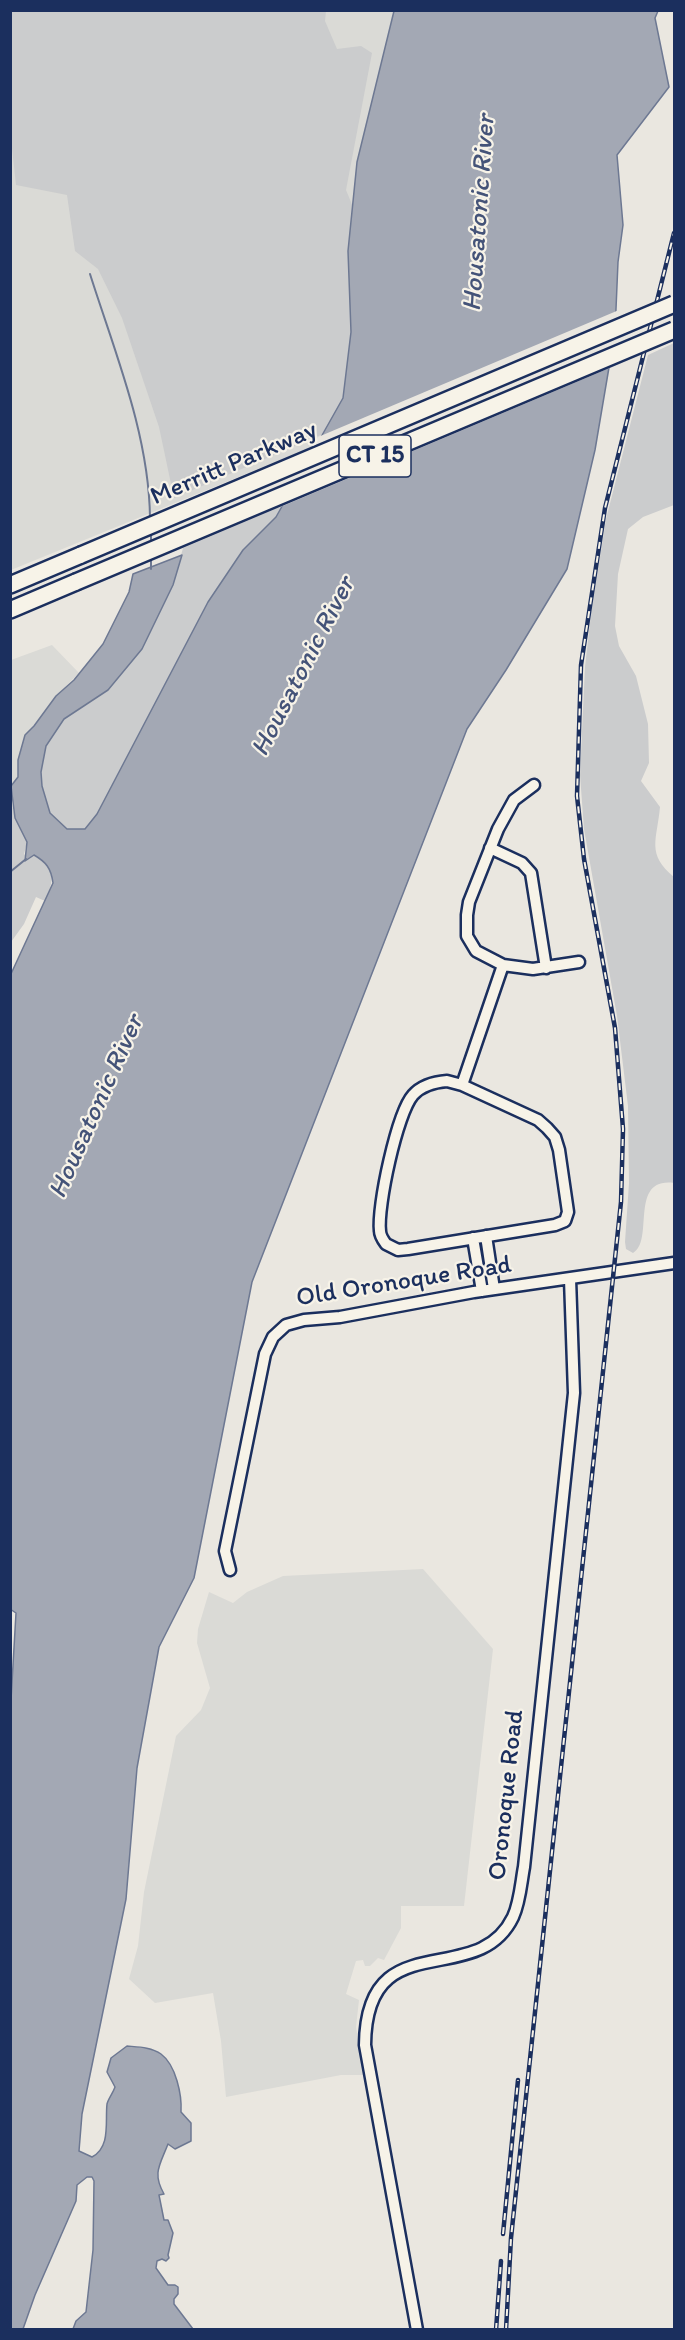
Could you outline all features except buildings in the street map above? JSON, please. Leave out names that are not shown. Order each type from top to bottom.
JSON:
[{"type":"highway","name":"Merritt Parkway","points":[[10,585],[675,304]]},
{"type":"highway","name":"Merritt Parkway","points":[[10,610],[675,330]]},
{"type":"street","points":[[534,784],[514,800],[490,848],[469,902],[467,936],[476,951],[503,965],[533,969],[579,962]]},
{"type":"street","points":[[490,848],[522,863],[531,873],[546,968]]},
{"type":"street","points":[[462,1085],[503,965]]},
{"type":"street","points":[[447,1081],[462,1085],[538,1120],[551,1132],[560,1150],[568,1212],[565,1221],[555,1225],[486,1236],[398,1250],[386,1244],[380,1229],[389,1156],[410,1098],[422,1087],[432,1083],[447,1081]]},
{"type":"street","points":[[486,1236],[494,1289]]},
{"type":"street","points":[[473,1238],[482,1291]]},
{"type":"street","points":[[570,1279],[675,1263]]},
{"type":"street","name":"Old Oronoque Road","points":[[230,1570],[225,1558],[228,1535],[244,1465],[261,1368],[273,1337],[286,1325],[494,1289],[570,1279]]},
{"type":"street","name":"Oronoque Road","points":[[417,2330],[366,2052],[365,2027],[368,2009],[380,1985],[388,1977],[413,1966],[449,1959],[480,1948],[494,1939],[513,1916],[524,1867],[574,1393],[570,1279]]},
{"type":"shaded area","points":[[10,11],[326,11],[325,21],[337,49],[361,46],[372,53],[346,190],[353,207],[348,251],[351,332],[343,398],[323,434],[174,498],[159,427],[122,318],[98,269],[75,251],[67,195],[16,185],[10,130]]},
{"type":"shaded area","points":[[11,11],[394,11],[357,162],[329,440],[11,570]]},
{"type":"shaded area","points":[[674,343],[674,505],[643,517],[628,529],[618,574],[615,626],[619,646],[636,676],[648,724],[649,763],[641,781],[660,807],[656,853],[665,869],[674,877],[674,1183],[660,1184],[651,1190],[644,1211],[642,1236],[639,1246],[633,1253],[626,1249],[625,1242],[629,1183],[628,1106],[617,1016],[584,829],[580,775],[585,667],[606,519],[648,355]]},
{"type":"shaded area","points":[[282,506],[276,517],[243,550],[208,602],[97,814],[85,829],[67,829],[50,813],[42,786],[41,772],[46,745],[64,719],[108,690],[142,649],[173,585],[183,548]]},
{"type":"shaded area","points":[[52,645],[79,673],[56,696],[25,735],[18,760],[18,777],[11,786],[11,660]]},
{"type":"shaded area","points":[[10,794],[15,818],[27,842],[24,854],[29,859],[33,855],[41,860],[50,870],[52,880],[45,901],[36,897],[24,924],[11,942]]},
{"type":"shaded area","points":[[423,1569],[493,1649],[464,1906],[401,1906],[401,1928],[384,1960],[378,1958],[370,1966],[365,1966],[363,1960],[356,1961],[346,1994],[359,2000],[356,2027],[364,2075],[341,2075],[226,2097],[221,2041],[213,1993],[155,2003],[129,1979],[138,1946],[144,1892],[176,1736],[201,1710],[210,1688],[197,1643],[198,1629],[209,1592],[233,1603],[247,1592],[283,1576]]},
{"type":"water","name":"Housatonic River","points":[[394,11],[658,11],[655,18],[669,87],[617,155],[623,225],[618,262],[615,332],[595,450],[567,569],[506,670],[467,729],[252,1282],[194,1578],[159,1647],[137,1768],[126,1899],[82,2114],[79,2151],[92,2157],[98,2153],[105,2141],[107,2104],[115,2087],[107,2072],[111,2058],[127,2046],[149,2049],[161,2054],[171,2065],[177,2081],[181,2112],[191,2123],[191,2141],[175,2149],[168,2144],[158,2169],[158,2180],[164,2194],[159,2195],[164,2220],[168,2220],[173,2233],[169,2258],[166,2261],[162,2259],[157,2261],[156,2268],[168,2285],[178,2287],[174,2304],[193,2329],[73,2329],[76,2321],[86,2312],[93,2250],[94,2181],[92,2177],[87,2177],[77,2185],[76,2201],[35,2295],[23,2329],[11,2330],[10,1717],[16,1613],[10,1609],[10,976],[53,883],[51,873],[42,860],[34,855],[25,861],[27,842],[15,818],[11,786],[18,777],[18,760],[25,735],[56,696],[74,680],[103,644],[129,592],[133,574],[182,555],[173,585],[142,649],[108,690],[64,719],[46,746],[41,772],[42,786],[50,813],[67,829],[85,829],[97,814],[208,602],[243,550],[276,517],[343,398],[351,332],[348,251],[357,162]]},
{"type":"pier","points":[[619,310],[612,367],[278,508],[318,437]]},
{"type":"waterway","points":[[90,274],[120,364],[137,425],[144,456],[150,518]]},
{"type":"waterway","points":[[151,532],[151,545]]},
{"type":"waterway","points":[[151,556],[151,569]]},
{"type":"waterway","points":[[10,872],[26,859]]},
{"type":"waterway","points":[[10,888],[10,893]]},
{"type":"railway","points":[[506,2330],[511,2238],[621,1202],[623,1129],[615,1028],[584,859],[577,796],[581,665],[605,508],[674,233]]},
{"type":"railway","points":[[503,2234],[518,2080]]},
{"type":"railway","points":[[496,2330],[501,2261]]}]
